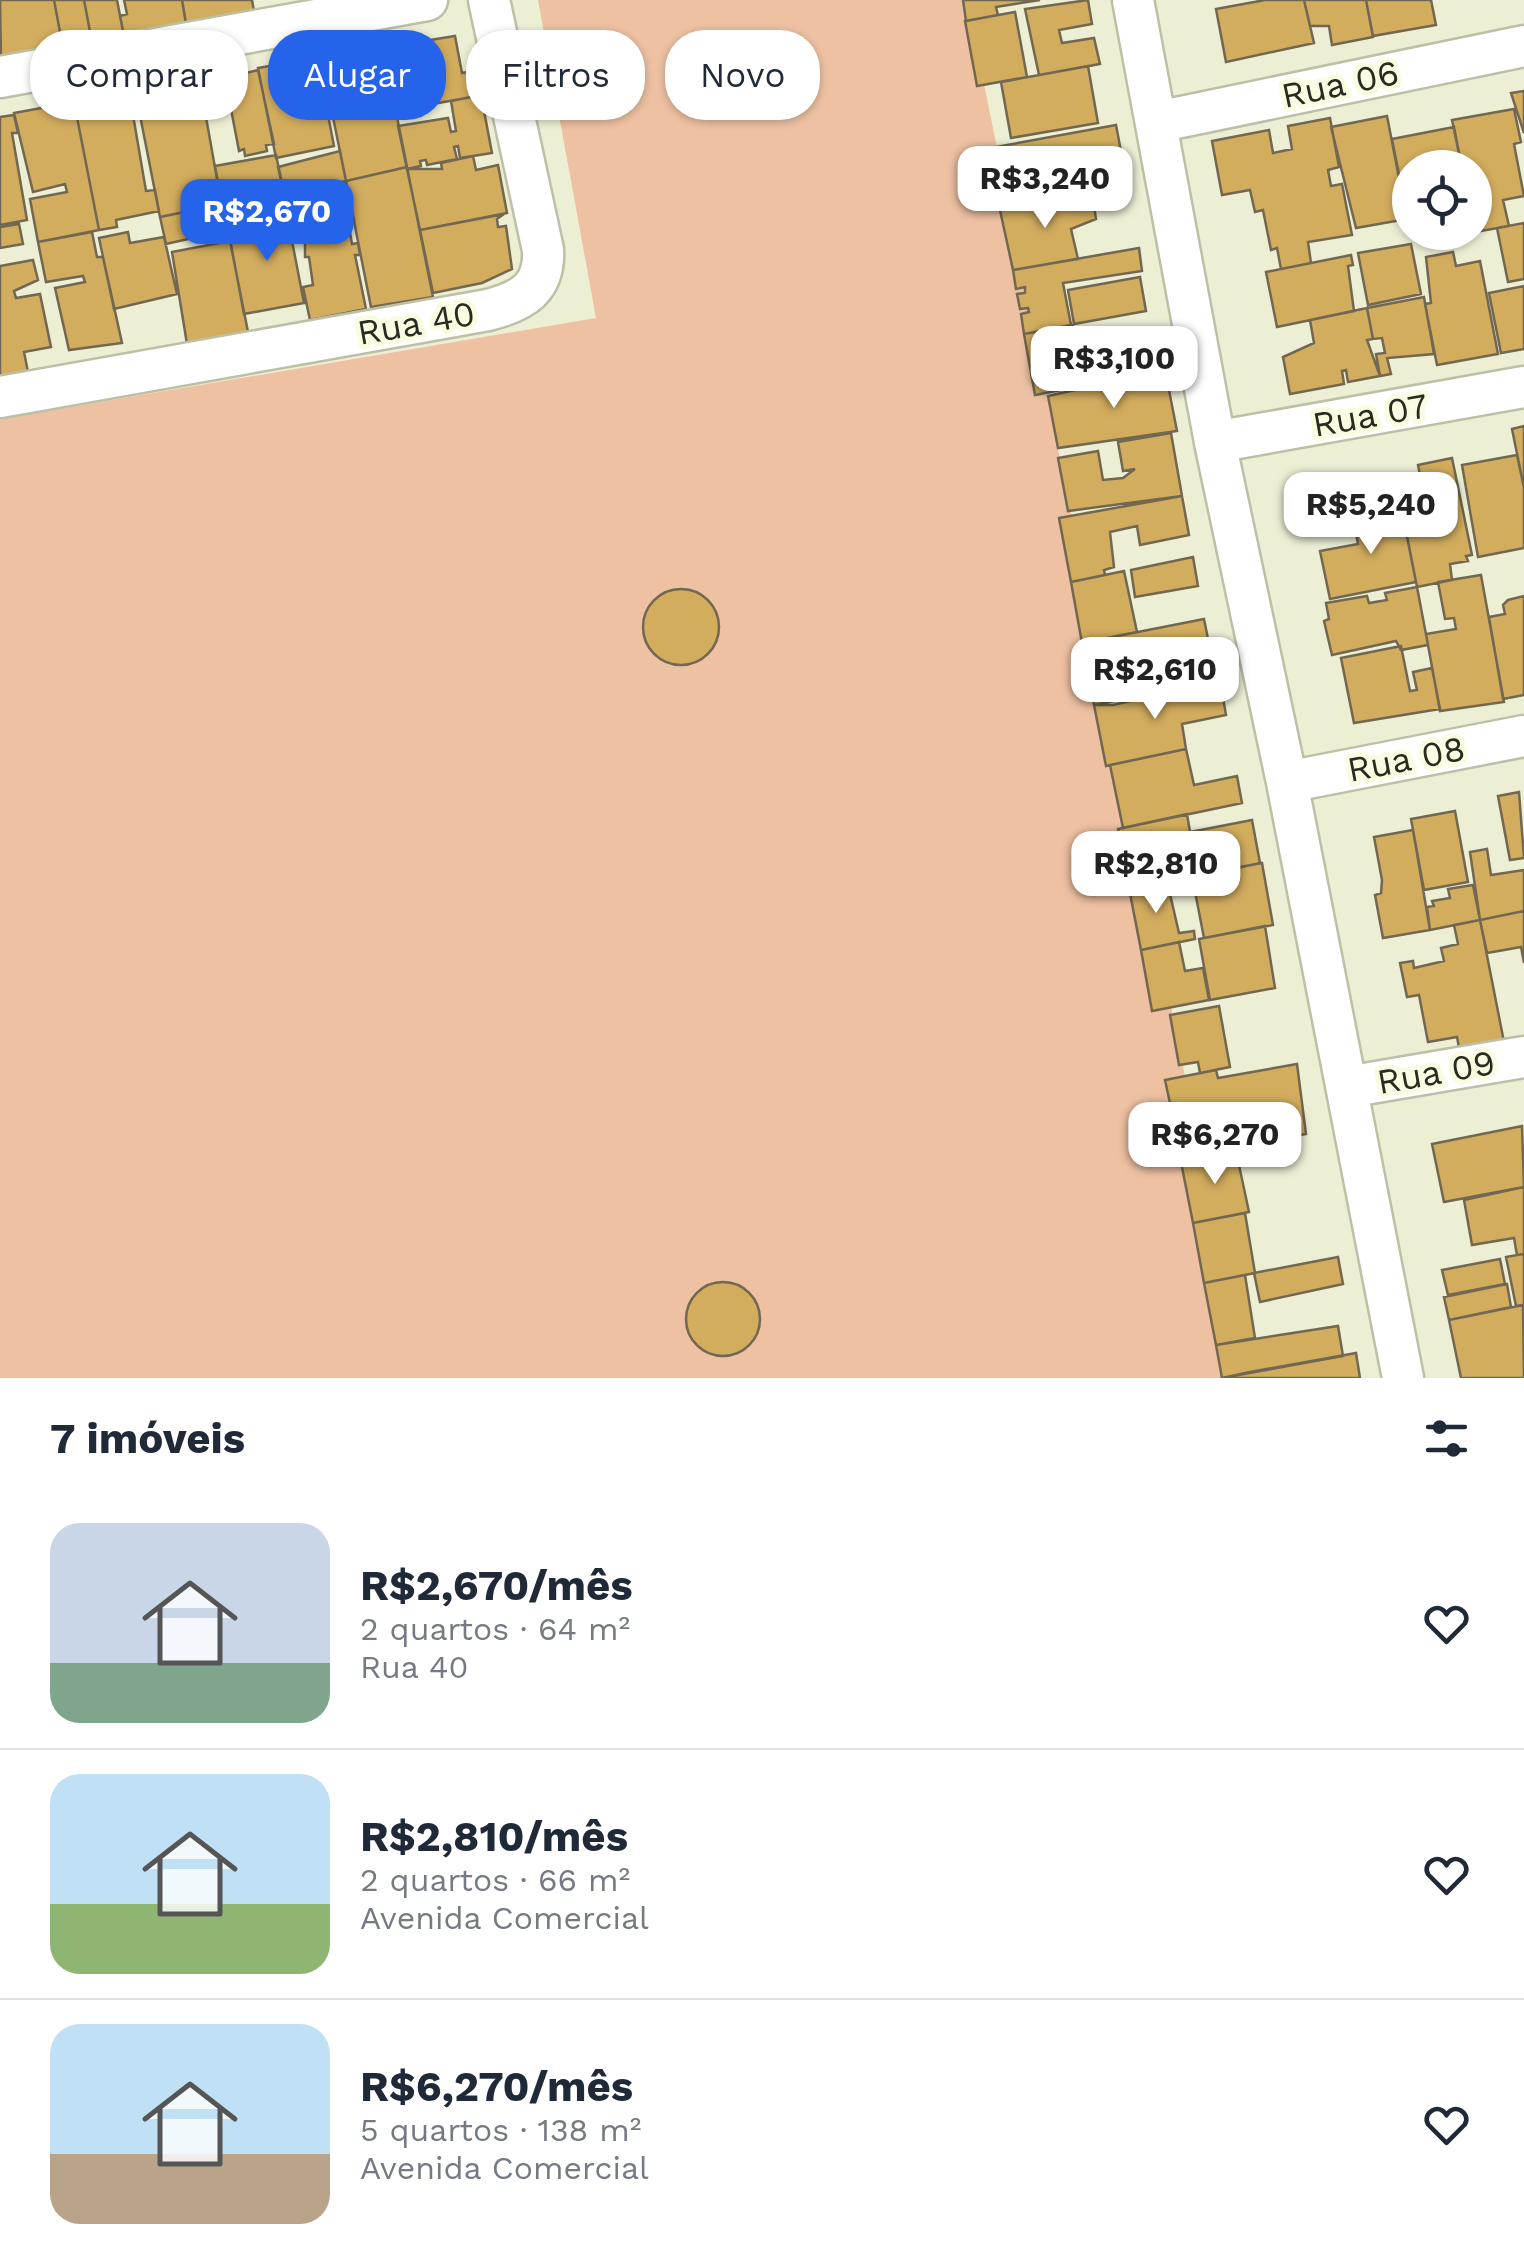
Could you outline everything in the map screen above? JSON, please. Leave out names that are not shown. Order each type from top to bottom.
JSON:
[{"type":"street","points":[[0,78],[427,0]]},
{"type":"street","name":"Rua 40","points":[[0,398],[488,310],[508,305],[534,289],[544,267],[543,250],[488,0]]},
{"type":"street","points":[[1133,0],[1215,442],[1288,782],[1403,1378]]},
{"type":"street","name":"Rua 06","points":[[1157,122],[1524,46]]},
{"type":"street","name":"Rua 07","points":[[1215,442],[1524,386]]},
{"type":"street","name":"Rua 08","points":[[1288,782],[1524,736]]},
{"type":"street","name":"Rua 09","points":[[1347,1088],[1524,1057]]},
{"type":"shaded area","points":[[538,0],[967,0],[1206,1180],[1242,1378],[0,1378],[0,419],[596,318],[560,120],[645,120],[645,30],[543,30]]},
{"type":"building","points":[[0,0],[54,0],[60,30],[30,30],[30,54],[1,59]]},
{"type":"building","points":[[54,0],[84,0],[90,30],[60,30]]},
{"type":"building","points":[[84,0],[117,0],[123,30],[90,30]]},
{"type":"building","points":[[124,0],[182,0],[186,23],[153,30],[123,30],[120,16],[127,14]]},
{"type":"building","points":[[182,0],[252,0],[254,11],[186,24]]},
{"type":"building","points":[[963,0],[1040,0],[996,7],[998,15],[966,21]]},
{"type":"building","points":[[1088,0],[1092,24],[1059,30],[1062,43],[1094,38],[1100,64],[1039,75],[1025,9]]},
{"type":"building","points":[[1265,0],[1304,0],[1314,43],[1226,62],[1216,9]]},
{"type":"building","points":[[1304,0],[1366,0],[1373,37],[1332,45],[1329,26],[1310,26]]},
{"type":"building","points":[[1366,0],[1431,0],[1436,25],[1373,36]]},
{"type":"building","points":[[1015,12],[1027,77],[977,86],[965,21]]},
{"type":"building","points":[[455,36],[462,73],[466,72],[466,98],[446,102],[446,37]]},
{"type":"building","points":[[268,66],[268,118],[258,68]]},
{"type":"building","points":[[1088,66],[1098,123],[1011,138],[1001,82]]},
{"type":"building","points":[[258,70],[274,144],[266,145],[267,151],[245,156],[244,149],[239,151],[233,120],[248,120],[248,72]]},
{"type":"building","points":[[1524,91],[1524,133],[1511,93]]},
{"type":"building","points":[[466,98],[466,120],[486,120],[492,153],[460,158],[458,146],[454,147],[457,159],[427,165],[426,160],[420,161],[421,166],[407,169],[398,126],[448,118],[451,132],[456,131],[451,101]]},
{"type":"building","points":[[1514,109],[1521,142],[1514,144],[1524,196],[1503,200],[1509,226],[1492,229],[1492,150],[1458,150],[1452,120]]},
{"type":"building","points":[[30,110],[30,120],[78,120],[99,230],[38,242],[30,199],[67,192],[65,184],[33,192],[14,113]]},
{"type":"building","points":[[14,115],[18,133],[12,133],[27,220],[0,225],[0,117]]},
{"type":"building","points":[[1387,116],[1394,150],[1392,222],[1356,228],[1331,127]]},
{"type":"building","points":[[1330,118],[1339,167],[1328,170],[1331,186],[1342,184],[1352,235],[1308,242],[1311,263],[1281,269],[1277,248],[1271,250],[1263,210],[1255,212],[1250,190],[1222,195],[1212,141],[1269,130],[1273,153],[1292,149],[1288,126]]},
{"type":"building","points":[[78,120],[134,120],[146,191],[155,190],[159,211],[116,220],[117,227],[99,230]]},
{"type":"building","points":[[141,120],[206,120],[219,190],[186,197],[189,211],[160,217]]},
{"type":"building","points":[[268,120],[329,120],[334,146],[276,158]]},
{"type":"building","points":[[334,120],[398,120],[407,167],[346,181]]},
{"type":"building","points":[[1116,125],[1128,188],[1000,210],[985,149]]},
{"type":"building","points":[[1454,127],[1458,150],[1394,150],[1392,139]]},
{"type":"building","points":[[340,151],[346,181],[284,194],[278,167]]},
{"type":"building","points":[[276,155],[284,192],[222,204],[215,166]]},
{"type":"building","points":[[473,156],[476,170],[498,165],[507,213],[420,230],[407,169],[442,169],[441,163]]},
{"type":"building","points":[[407,167],[433,297],[371,307],[346,181]]},
{"type":"building","points":[[346,181],[354,220],[338,223],[339,229],[349,227],[352,244],[358,243],[360,255],[355,255],[366,309],[310,320],[303,287],[313,285],[309,257],[305,257],[305,238],[293,242],[285,203],[293,201],[291,192]]},
{"type":"building","points":[[1092,194],[1096,219],[1071,229],[1078,259],[1013,270],[1000,210]]},
{"type":"building","points":[[223,204],[228,230],[166,244],[160,217]]},
{"type":"building","points":[[286,210],[304,303],[244,314],[229,234],[252,230],[249,217]]},
{"type":"building","points":[[504,214],[497,219],[498,227],[506,226],[512,269],[482,283],[433,293],[420,230]]},
{"type":"building","points":[[1524,223],[1524,279],[1508,282],[1497,228]]},
{"type":"building","points":[[19,224],[23,244],[0,248],[0,227]]},
{"type":"building","points":[[92,232],[97,257],[103,257],[122,343],[69,350],[55,288],[85,282],[83,276],[46,282],[38,242]]},
{"type":"building","points":[[128,232],[130,243],[164,237],[177,294],[114,309],[99,238]]},
{"type":"building","points":[[230,241],[248,332],[187,344],[172,252]]},
{"type":"building","points":[[1392,247],[1412,250],[1421,294],[1368,305],[1358,253]]},
{"type":"building","points":[[1139,248],[1142,271],[1063,283],[1071,325],[1024,334],[1021,314],[1029,312],[1028,308],[1020,309],[1017,294],[1025,293],[1025,287],[1016,289],[1013,270]]},
{"type":"building","points":[[1453,252],[1456,266],[1480,261],[1498,354],[1437,365],[1425,304],[1431,303],[1426,257]]},
{"type":"building","points":[[1351,255],[1353,265],[1348,266],[1354,311],[1277,327],[1266,272]]},
{"type":"building","points":[[33,260],[38,280],[14,291],[16,298],[40,294],[51,347],[24,352],[28,372],[0,377],[0,266]]},
{"type":"building","points":[[1140,277],[1146,311],[1074,324],[1068,290]]},
{"type":"building","points":[[1524,286],[1524,349],[1501,353],[1489,293]]},
{"type":"building","points":[[1424,297],[1434,354],[1387,358],[1391,374],[1380,376],[1376,354],[1385,353],[1382,338],[1373,339],[1367,308]]},
{"type":"building","points":[[1367,308],[1373,339],[1367,340],[1380,376],[1348,382],[1346,370],[1342,371],[1344,384],[1290,394],[1283,357],[1314,343],[1310,320]]},
{"type":"building","points":[[1073,325],[1087,385],[1035,395],[1024,334]]},
{"type":"building","points":[[1165,370],[1177,431],[1058,448],[1048,396]]},
{"type":"building","points":[[1524,426],[1524,488],[1512,429]]},
{"type":"building","points":[[1171,433],[1182,496],[1068,511],[1058,458],[1098,451],[1103,480],[1123,478],[1135,469],[1123,471],[1118,442]]},
{"type":"building","points":[[1517,455],[1524,488],[1524,548],[1478,557],[1462,465]]},
{"type":"building","points":[[1452,458],[1472,555],[1466,556],[1468,561],[1450,564],[1452,580],[1417,587],[1396,479],[1420,475],[1418,465]]},
{"type":"building","points":[[1182,496],[1189,535],[1140,545],[1137,526],[1110,532],[1114,567],[1104,570],[1105,575],[1071,582],[1059,518]]},
{"type":"building","points":[[1401,507],[1416,582],[1330,599],[1320,551],[1358,544],[1353,517]]},
{"type":"building","points":[[1193,557],[1198,586],[1135,597],[1131,570]]},
{"type":"building","points":[[1124,571],[1137,632],[1082,643],[1071,582]]},
{"type":"building","points":[[1481,575],[1504,702],[1440,711],[1426,634],[1456,629],[1454,618],[1445,619],[1438,582]]},
{"type":"building","points":[[1417,587],[1428,645],[1401,650],[1396,641],[1332,655],[1324,621],[1329,619],[1326,603],[1367,596],[1369,603],[1387,600],[1385,593]]},
{"type":"building","points":[[681,589],[708,600],[719,627],[708,654],[681,665],[654,654],[643,627],[654,600]]},
{"type":"building","points":[[1524,596],[1524,695],[1503,699],[1489,617],[1505,614],[1503,605],[1508,600]]},
{"type":"building","points":[[1204,619],[1209,644],[1181,654],[1181,648],[1176,649],[1177,656],[1148,661],[1154,693],[1094,705],[1082,643]]},
{"type":"building","points":[[1401,646],[1410,691],[1417,690],[1413,672],[1432,668],[1440,709],[1354,723],[1341,658]]},
{"type":"building","points":[[1220,680],[1226,715],[1182,724],[1186,749],[1106,766],[1094,705],[1113,705]]},
{"type":"building","points":[[1186,749],[1194,785],[1237,776],[1242,803],[1123,828],[1110,765]]},
{"type":"building","points":[[1519,792],[1524,858],[1510,860],[1498,796]]},
{"type":"building","points":[[1455,811],[1468,882],[1424,890],[1411,819]]},
{"type":"building","points":[[1187,814],[1190,832],[1252,820],[1260,863],[1233,869],[1232,862],[1216,864],[1218,871],[1129,888],[1118,829]]},
{"type":"building","points":[[1413,830],[1430,930],[1383,938],[1375,895],[1381,893],[1382,880],[1374,837]]},
{"type":"building","points":[[1487,849],[1491,875],[1524,870],[1524,911],[1480,920],[1470,852]]},
{"type":"building","points":[[1262,863],[1273,925],[1204,938],[1192,876]]},
{"type":"building","points":[[1167,881],[1179,933],[1194,931],[1195,939],[1141,950],[1129,888]]},
{"type":"building","points":[[1473,885],[1480,920],[1430,930],[1427,907],[1434,906],[1432,901],[1450,898],[1448,889]]},
{"type":"building","points":[[1524,911],[1524,963],[1521,947],[1487,953],[1480,920]]},
{"type":"building","points":[[1480,920],[1504,1042],[1460,1053],[1457,1037],[1428,1042],[1419,995],[1407,997],[1400,963],[1413,961],[1414,968],[1444,961],[1441,948],[1458,944],[1454,925]]},
{"type":"building","points":[[1265,926],[1275,988],[1210,1000],[1199,939]]},
{"type":"building","points":[[1179,942],[1185,971],[1203,968],[1209,1000],[1152,1011],[1141,950]]},
{"type":"building","points":[[1219,1006],[1230,1067],[1200,1073],[1198,1062],[1179,1065],[1170,1015]]},
{"type":"building","points":[[1297,1064],[1306,1134],[1230,1148],[1221,1107],[1173,1117],[1165,1080],[1216,1070],[1218,1078]]},
{"type":"building","points":[[1522,1126],[1524,1187],[1444,1202],[1432,1144]]},
{"type":"building","points":[[1236,1151],[1249,1212],[1193,1223],[1181,1162]]},
{"type":"building","points":[[1524,1187],[1524,1254],[1517,1255],[1514,1238],[1472,1245],[1464,1200]]},
{"type":"building","points":[[1245,1213],[1255,1273],[1204,1283],[1193,1223]]},
{"type":"building","points":[[1524,1254],[1524,1312],[1523,1305],[1516,1306],[1506,1257]]},
{"type":"building","points":[[1338,1257],[1343,1284],[1260,1302],[1254,1273]]},
{"type":"building","points":[[1500,1259],[1505,1284],[1448,1295],[1442,1270]]},
{"type":"building","points":[[1245,1275],[1255,1338],[1216,1345],[1204,1283]]},
{"type":"building","points":[[723,1282],[749,1293],[760,1319],[749,1345],[723,1356],[697,1345],[686,1319],[697,1293]]},
{"type":"building","points":[[1507,1284],[1511,1307],[1449,1320],[1444,1297]]},
{"type":"building","points":[[1523,1305],[1524,1378],[1461,1378],[1449,1320]]},
{"type":"building","points":[[1338,1326],[1343,1356],[1222,1378],[1216,1345]]},
{"type":"building","points":[[1356,1353],[1360,1378],[1222,1378],[1250,1372]]}]
